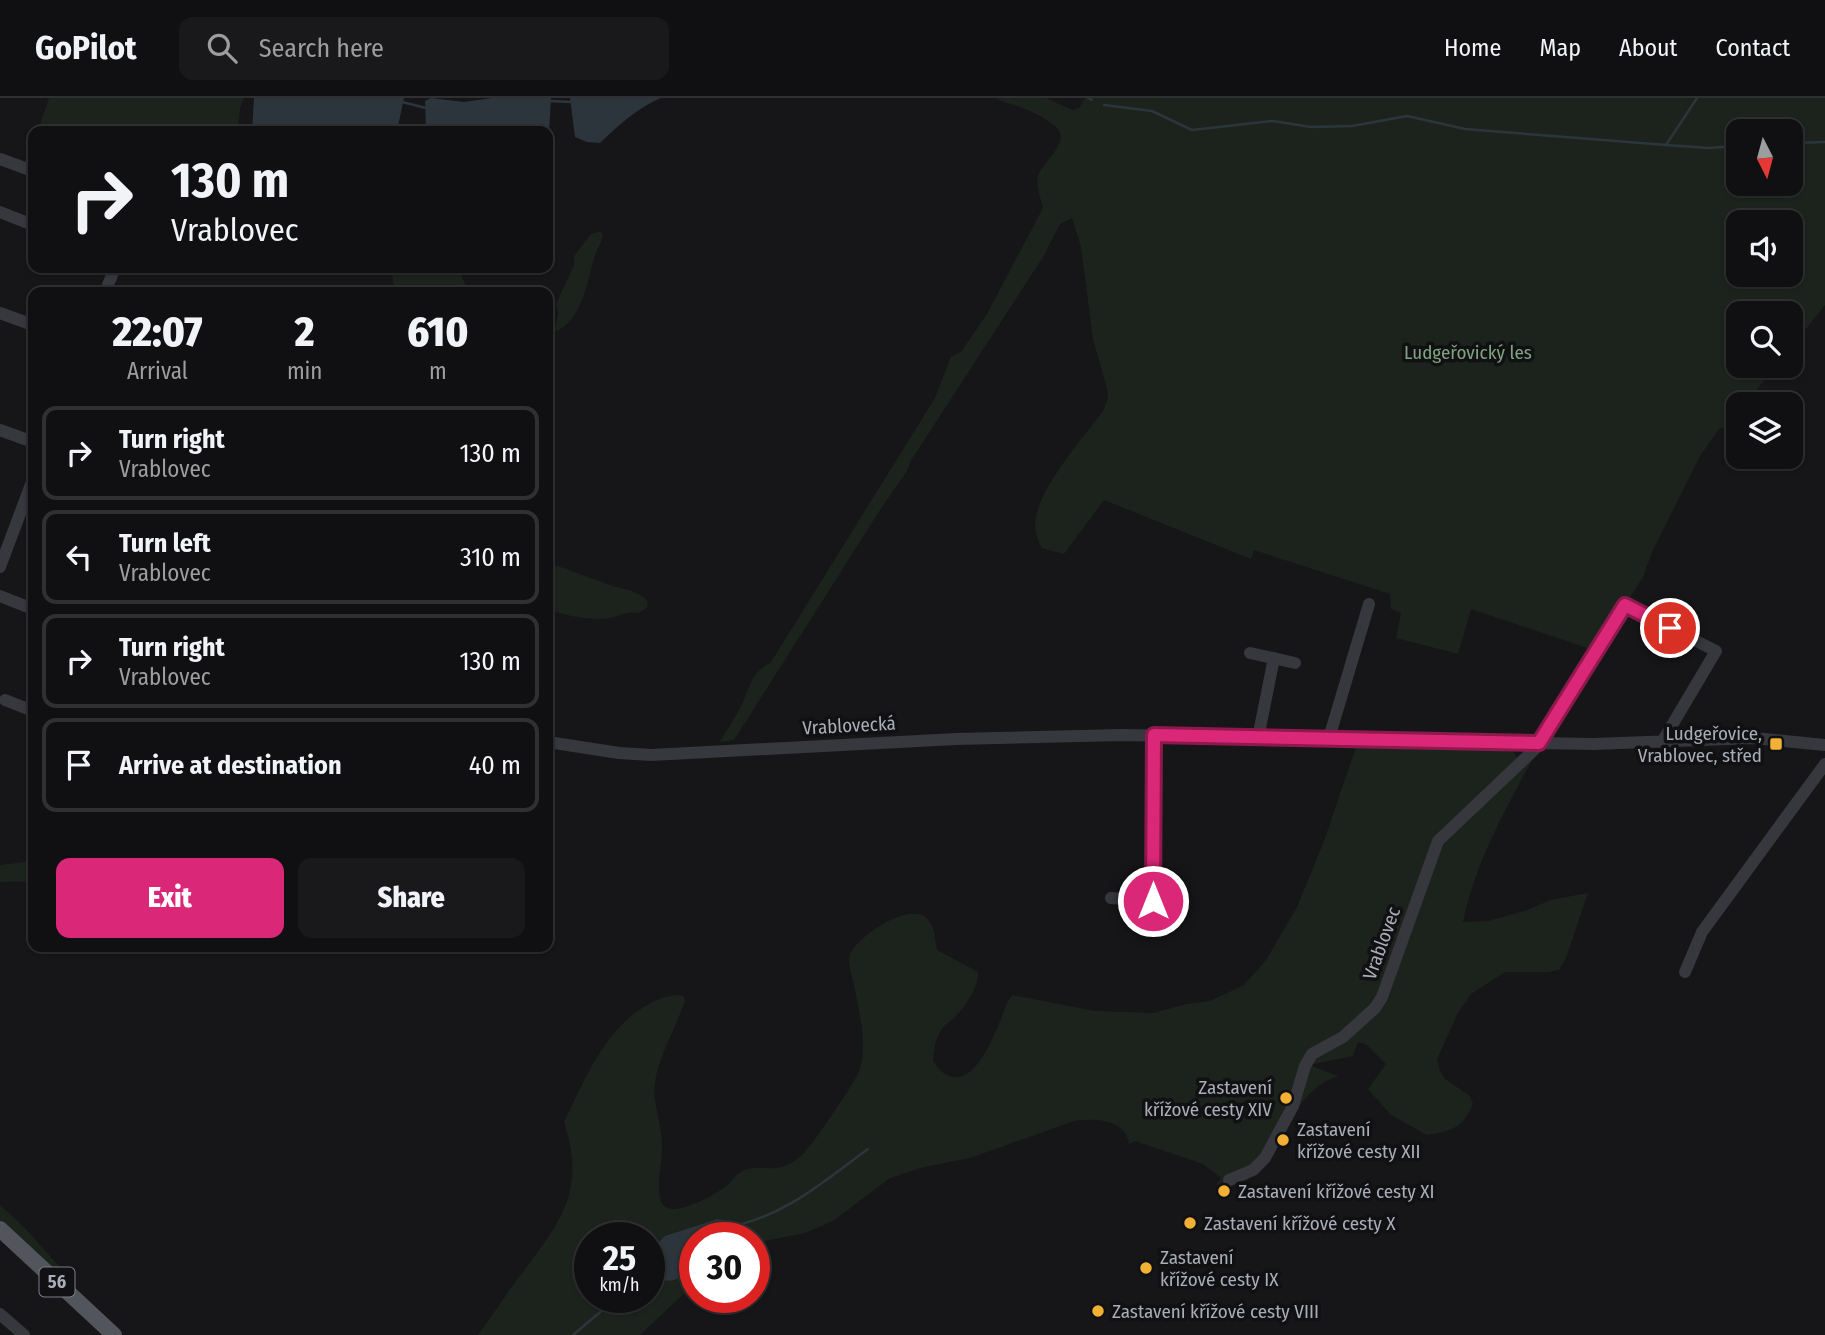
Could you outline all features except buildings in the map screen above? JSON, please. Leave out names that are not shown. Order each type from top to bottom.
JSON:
[{"type":"main road","name":"56","points":[[0,1229],[114,1335]]},
{"type":"street","points":[[0,159],[28,169]]},
{"type":"street","points":[[0,212],[28,223]]},
{"type":"street","points":[[0,313],[28,323]]},
{"type":"street","points":[[0,430],[28,440]]},
{"type":"street","points":[[0,567],[28,492]]},
{"type":"street","points":[[0,596],[28,607]]},
{"type":"street","points":[[1329,738],[1369,604]]},
{"type":"street","name":"Vrablovec","points":[[1229,1180],[1253,1170],[1265,1158],[1293,1106],[1305,1066],[1312,1054],[1343,1037],[1382,997],[1438,841],[1536,748],[1625,605],[1716,651],[1662,742]]},
{"type":"street","points":[[1250,653],[1296,663]]},
{"type":"street","points":[[1258,738],[1274,658]]},
{"type":"street","points":[[5,699],[28,709]]},
{"type":"street","points":[[1139,927],[1153,901],[1154,735],[1594,744],[1754,738],[1825,745]]},
{"type":"street","name":"Vrablovecká","points":[[553,743],[631,754],[684,754],[956,739],[1154,735]]},
{"type":"street","points":[[1685,972],[1702,932],[1825,765]]},
{"type":"street","points":[[1111,898],[1153,901]]},
{"type":"street","points":[[0,1314],[24,1335]]},
{"type":"green space","points":[[49,98],[244,98],[238,126],[40,126]]},
{"type":"green space","name":"Ludgeřovický les","points":[[995,98],[1046,98],[1072,110],[1079,108],[1085,98],[1825,98],[1825,305],[1803,333],[1803,301],[1726,301],[1726,378],[1766,378],[1755,392],[1726,392],[1726,426],[1719,429],[1700,456],[1652,552],[1643,577],[1625,605],[1604,621],[1593,650],[1471,609],[1458,654],[1396,638],[1401,613],[1391,609],[1390,594],[1254,550],[1251,559],[1104,500],[1064,554],[1042,548],[1035,526],[1046,490],[1103,411],[1108,398],[1093,339],[1081,247],[1072,218],[1060,224],[1043,257],[734,740],[720,742],[741,707],[752,679],[771,662],[935,398],[951,357],[961,352],[987,314],[1043,208],[1038,176],[1061,137],[1054,125]]},
{"type":"green space","points":[[601,231],[603,237],[581,302],[570,321],[554,332],[558,314],[556,304],[574,265],[574,256],[591,234]]},
{"type":"green space","points":[[392,273],[462,273],[467,287],[394,287]]},
{"type":"green space","points":[[553,565],[635,592],[648,602],[647,608],[638,613],[604,619],[553,611]]},
{"type":"green space","points":[[1357,744],[1511,748],[1521,765],[1538,749],[1485,854],[1463,922],[1488,921],[1528,910],[1550,900],[1588,893],[1566,958],[1559,970],[1505,972],[1471,994],[1459,1011],[1437,1059],[1445,1079],[1470,1096],[1473,1104],[1456,1127],[1427,1135],[1391,1115],[1368,1089],[1386,1064],[1366,1044],[1358,1042],[1353,1056],[1309,1065],[1338,1076],[1321,1084],[1308,1095],[1273,1152],[1248,1180],[1225,1189],[1217,1184],[1221,1178],[1203,1164],[1135,1141],[1129,1144],[1122,1129],[1108,1122],[1074,1121],[970,1158],[924,1167],[890,1178],[833,1221],[805,1233],[770,1240],[770,1222],[720,1222],[717,1219],[708,1222],[679,1222],[679,1231],[665,1236],[665,1222],[574,1222],[574,1313],[663,1313],[640,1335],[478,1335],[559,1220],[571,1186],[572,1167],[564,1122],[600,1052],[625,1022],[640,1009],[670,996],[683,996],[685,1000],[660,1063],[654,1088],[662,1142],[660,1198],[663,1205],[677,1209],[707,1198],[748,1169],[775,1168],[791,1163],[812,1143],[854,1081],[861,1064],[862,1030],[849,965],[850,954],[863,939],[884,923],[907,914],[925,917],[933,927],[937,950],[978,972],[971,996],[959,1013],[942,1029],[935,1045],[933,1061],[945,1074],[957,1077],[968,1073],[986,1052],[1012,995],[1095,1011],[1154,1013],[1210,1001],[1244,985],[1266,960],[1297,907],[1324,841]]},
{"type":"green space","points":[[28,862],[28,881],[0,882],[0,865]]},
{"type":"green space","points":[[0,1205],[24,1227],[65,1273],[54,1270],[0,1220]]},
{"type":"green space","points":[[679,1273],[679,1298],[665,1311],[665,1278]]},
{"type":"shaded area","points":[[254,98],[404,98],[398,126],[252,126]]},
{"type":"shaded area","points":[[431,98],[464,102],[492,98],[551,98],[549,126],[426,126],[425,101]]},
{"type":"shaded area","points":[[570,98],[661,98],[621,123],[600,143],[575,137]]},
{"type":"shaded area","points":[[717,1219],[725,1222],[708,1222]]},
{"type":"shaded area","points":[[679,1231],[679,1277],[667,1281],[665,1280],[665,1236]]},
{"type":"waterway","points":[[1088,98],[1092,100]]},
{"type":"waterway","points":[[1666,145],[1697,98]]},
{"type":"waterway","points":[[550,101],[571,102]]},
{"type":"waterway","points":[[402,102],[426,108]]},
{"type":"waterway","points":[[1104,105],[1152,111],[1192,130],[1273,121],[1311,127],[1352,126],[1407,116],[1465,129],[1709,148],[1726,147]]},
{"type":"waterway","points":[[1803,143],[1825,142]]},
{"type":"waterway","points":[[747,1222],[766,1216],[802,1197],[868,1149]]},
{"type":"waterway","points":[[573,1335],[599,1313]]},
{"type":"place","name":"Ludgeřovice, Vrablovec, střed","points":[[1776,744]]},
{"type":"place","name":"Zastavení křížové cesty XIV","points":[[1286,1098]]},
{"type":"place","name":"Zastavení křížové cesty XII","points":[[1283,1140]]},
{"type":"place","name":"Zastavení křížové cesty XI","points":[[1224,1191]]},
{"type":"place","name":"Zastavení křížové cesty X","points":[[1190,1223]]},
{"type":"place","name":"Zastavení křížové cesty IX","points":[[1146,1268]]},
{"type":"place","name":"Zastavení křížové cesty VIII","points":[[1098,1311]]},
{"type":"route","points":[[1153,901],[1154,735],[1539,743],[1625,605],[1670,628]]}]
